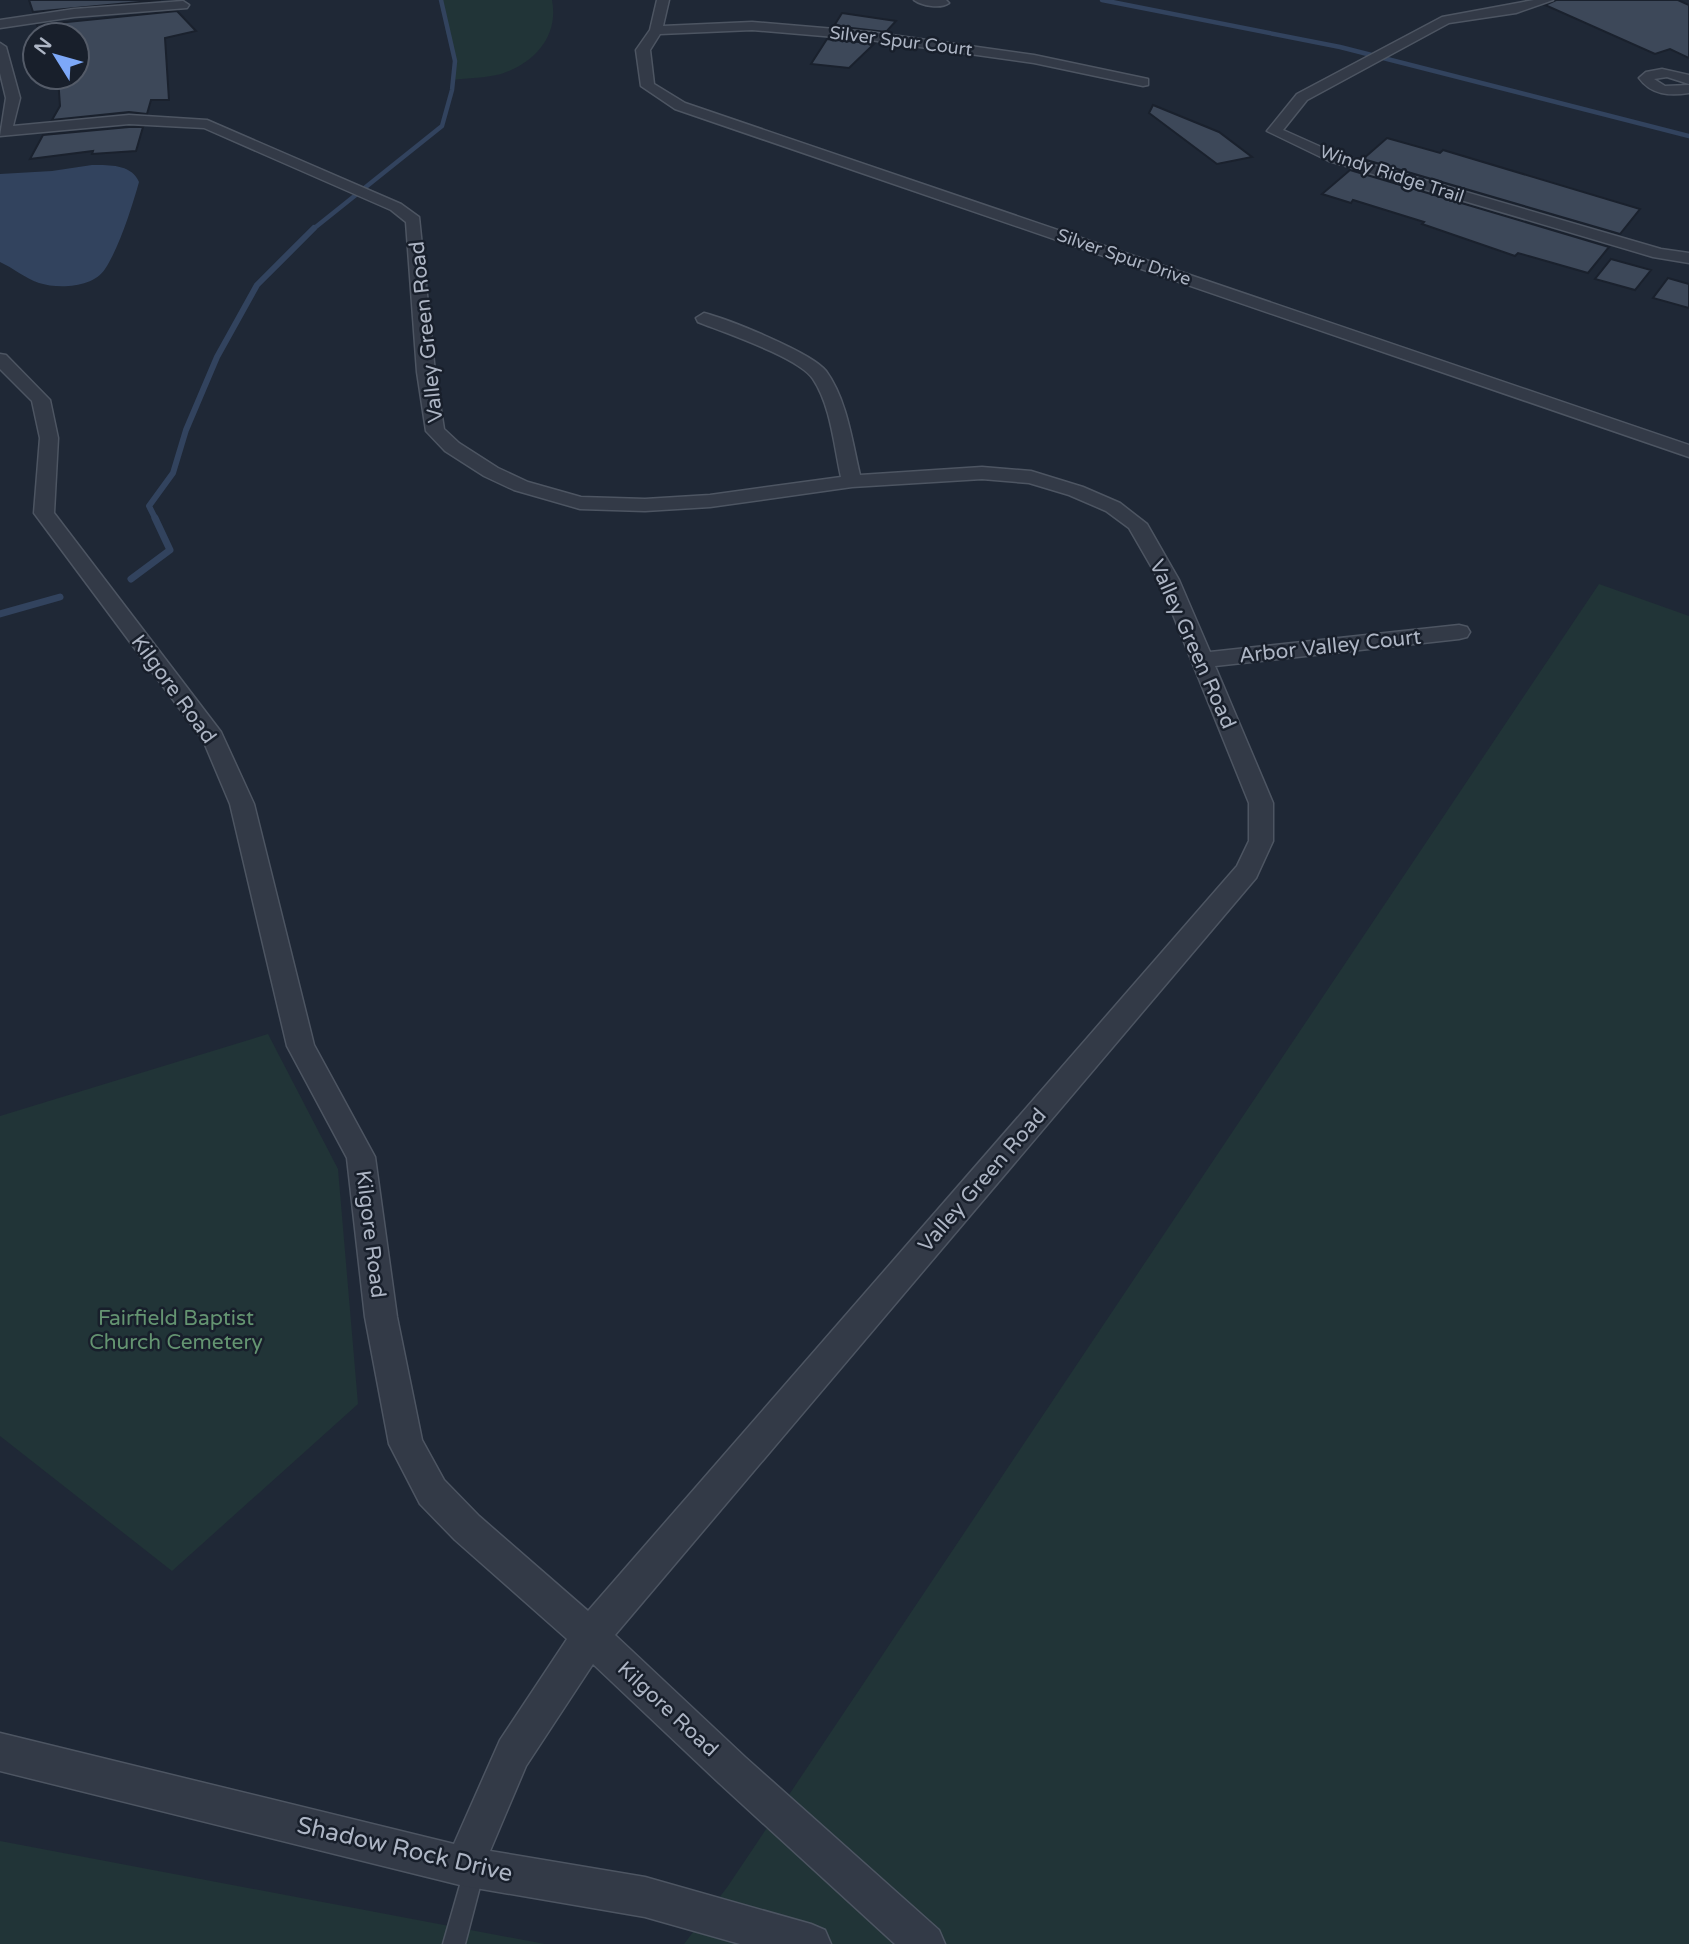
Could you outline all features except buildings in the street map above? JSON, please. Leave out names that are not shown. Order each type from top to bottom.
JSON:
[{"type":"street","name":"Silver Spur Drive","points":[[663,0],[656,30],[643,50],[648,86],[680,106],[1689,451]]},
{"type":"street","points":[[920,0],[943,3]]},
{"type":"street","name":"Windy Ridge Trail","points":[[1547,0],[1516,9],[1447,20],[1302,97],[1274,131],[1334,158],[1659,254],[1689,258]]},
{"type":"street","points":[[0,24],[74,13],[183,5]]},
{"type":"street","name":"Silver Spur Court","points":[[656,30],[752,26],[870,36],[1034,59],[1143,82]]},
{"type":"street","points":[[0,47],[13,98],[2,132]]},
{"type":"street","points":[[1689,80],[1666,73],[1653,74],[1646,78],[1650,84],[1662,89],[1689,89]]},
{"type":"street","name":"Valley Green Road","points":[[2,132],[142,118],[207,124],[396,207],[414,220],[426,372],[435,431],[452,447],[491,472],[521,486],[580,503],[645,505],[710,501],[852,481],[982,473],[1031,477],[1076,491],[1113,507],[1137,524],[1169,580],[1261,803],[1261,841],[1248,871],[590,1636],[513,1753],[470,1867]]},
{"type":"street","points":[[704,318],[817,371],[831,401],[852,481]]},
{"type":"street","name":"Kilgore Road","points":[[0,359],[41,400],[49,438],[44,513],[213,738],[242,804],[302,1046],[361,1157],[381,1317],[406,1444],[432,1492],[732,1770],[925,1944]]},
{"type":"street","name":"Arbor Valley Court","points":[[1202,660],[1459,632]]},
{"type":"street","name":"Shadow Rock Drive","points":[[0,1752],[470,1867],[645,1897],[811,1944]]},
{"type":"lane","points":[[454,1944],[470,1867]]},
{"type":"green space","points":[[441,0],[552,0],[552,25],[542,46],[524,63],[501,74],[452,80],[455,56],[446,33]]},
{"type":"green space","points":[[1599,584],[1689,616],[1689,1944],[684,1944],[728,1886]]},
{"type":"green space","name":"Fairfield Baptist Church Cemetery","points":[[268,1034],[338,1169],[358,1404],[172,1571],[0,1436],[0,1116]]},
{"type":"green space","points":[[0,1841],[545,1944],[0,1944]]},
{"type":"water","points":[[92,165],[125,169],[136,176],[139,182],[120,239],[105,269],[84,283],[47,285],[34,281],[0,262],[0,174]]},
{"type":"waterway","points":[[312,230],[442,126],[452,90],[455,61],[441,0]]},
{"type":"waterway","points":[[1102,0],[1340,47],[1689,136]]},
{"type":"waterway","points":[[155,518],[149,506],[173,473],[186,430],[217,357],[257,285],[312,230]]},
{"type":"waterway","points":[[131,579],[170,550],[155,518]]},
{"type":"waterway","points":[[0,614],[60,597]]}]
